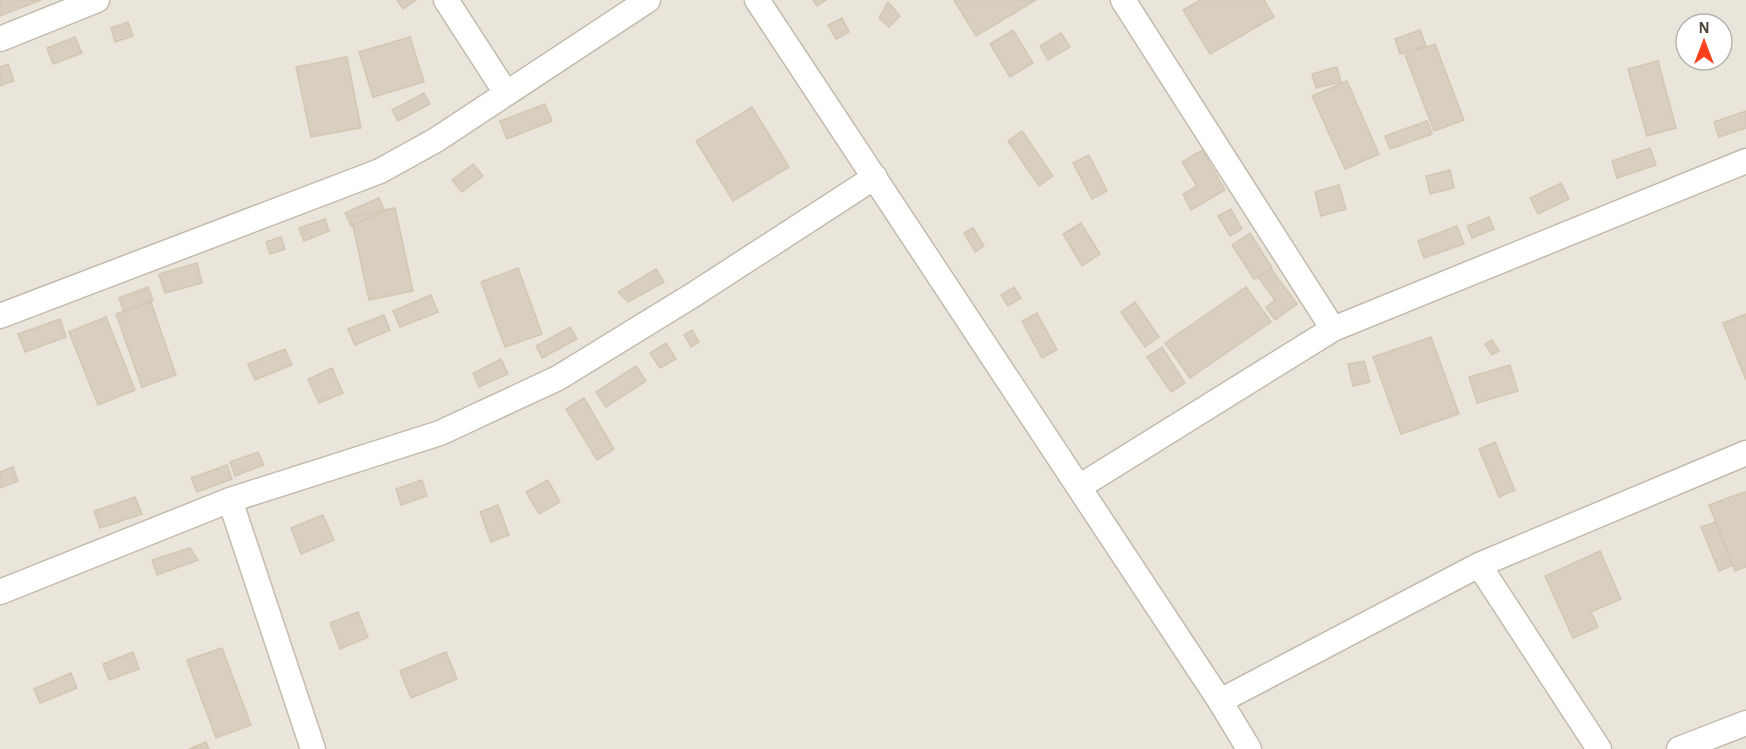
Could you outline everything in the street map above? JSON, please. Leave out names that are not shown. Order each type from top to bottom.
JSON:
[{"type":"street","points":[[0,39],[97,0]]},
{"type":"street","points":[[446,0],[506,93]]},
{"type":"street","points":[[0,316],[380,171],[436,140],[648,0]]},
{"type":"street","points":[[757,0],[1220,701],[1249,749]]},
{"type":"street","points":[[1123,0],[1333,329]]},
{"type":"street","points":[[1079,487],[1333,329],[1746,160]]},
{"type":"street","points":[[0,591],[230,500],[440,433],[558,378],[875,177]]},
{"type":"street","points":[[1220,701],[1479,565],[1746,453]]},
{"type":"street","points":[[230,500],[313,749]]},
{"type":"street","points":[[1479,565],[1599,749]]},
{"type":"street","points":[[1679,749],[1746,723]]},
{"type":"shaded area","points":[[0,0],[1746,0],[1746,749],[0,749]]},
{"type":"building","points":[[0,0],[41,0],[0,16]]},
{"type":"building","points":[[397,0],[416,0],[403,9]]},
{"type":"building","points":[[813,0],[826,0],[817,6]]},
{"type":"building","points":[[954,0],[1036,0],[976,36]]},
{"type":"building","points":[[1200,0],[1264,0],[1274,17],[1210,54],[1183,10]]},
{"type":"building","points":[[888,2],[900,16],[889,27],[879,18]]},
{"type":"building","points":[[842,18],[849,32],[836,39],[828,25]]},
{"type":"building","points":[[128,22],[133,36],[115,42],[111,28]]},
{"type":"building","points":[[1013,30],[1033,63],[1010,77],[990,44]]},
{"type":"building","points":[[1420,30],[1426,46],[1400,54],[1395,39]]},
{"type":"building","points":[[1061,33],[1070,47],[1048,60],[1040,46]]},
{"type":"building","points":[[75,37],[82,53],[53,64],[47,48]]},
{"type":"building","points":[[410,37],[424,82],[373,97],[359,52]]},
{"type":"building","points":[[1435,44],[1464,120],[1434,131],[1405,55]]},
{"type":"building","points":[[347,57],[361,128],[311,137],[296,67]]},
{"type":"building","points":[[1658,61],[1676,128],[1647,136],[1628,69]]},
{"type":"building","points":[[8,64],[14,81],[0,86],[0,67]]},
{"type":"building","points":[[1337,67],[1341,82],[1316,88],[1312,74]]},
{"type":"building","points":[[1347,81],[1379,154],[1345,169],[1312,96]]},
{"type":"building","points":[[424,93],[430,104],[398,121],[392,110]]},
{"type":"building","points":[[545,104],[552,121],[507,139],[500,121]]},
{"type":"building","points":[[752,107],[789,167],[733,201],[696,141]]},
{"type":"building","points":[[1746,111],[1746,128],[1719,137],[1714,122]]},
{"type":"building","points":[[1427,121],[1432,134],[1390,149],[1385,136]]},
{"type":"building","points":[[1022,131],[1053,176],[1039,186],[1008,141]]},
{"type":"building","points":[[1650,148],[1656,165],[1617,178],[1612,161]]},
{"type":"building","points":[[1202,150],[1225,190],[1191,210],[1183,194],[1197,186],[1182,162]]},
{"type":"building","points":[[1089,155],[1107,191],[1092,199],[1073,163]]},
{"type":"building","points":[[473,164],[483,176],[462,192],[452,180]]},
{"type":"building","points":[[1450,170],[1454,188],[1430,194],[1426,176]]},
{"type":"building","points":[[1561,183],[1569,199],[1538,214],[1530,198]]},
{"type":"building","points":[[1339,185],[1346,209],[1321,216],[1315,192]]},
{"type":"building","points":[[379,198],[385,211],[351,226],[345,213]]},
{"type":"building","points":[[395,208],[413,291],[369,300],[351,217]]},
{"type":"building","points":[[1231,209],[1242,229],[1230,236],[1218,216]]},
{"type":"building","points":[[1489,217],[1494,229],[1472,238],[1467,226]]},
{"type":"building","points":[[325,219],[329,231],[304,241],[299,228]]},
{"type":"building","points":[[1081,223],[1100,254],[1082,266],[1063,234]]},
{"type":"building","points":[[1457,226],[1464,244],[1424,258],[1418,241]]},
{"type":"building","points":[[973,228],[984,246],[975,252],[964,233]]},
{"type":"building","points":[[1250,233],[1272,268],[1254,279],[1232,245]]},
{"type":"building","points":[[281,237],[285,249],[270,254],[266,242]]},
{"type":"building","points":[[197,263],[202,283],[165,293],[159,274]]},
{"type":"building","points":[[518,268],[542,334],[505,347],[481,282]]},
{"type":"building","points":[[656,269],[664,282],[628,302],[618,292]]},
{"type":"building","points":[[1271,269],[1297,304],[1275,320],[1266,307],[1275,300],[1258,277]]},
{"type":"building","points":[[148,287],[153,300],[124,312],[119,298]]},
{"type":"building","points":[[1014,287],[1021,298],[1008,306],[1001,295]]},
{"type":"building","points":[[1246,287],[1271,322],[1190,378],[1165,343]]},
{"type":"building","points":[[431,295],[438,312],[400,327],[393,311]]},
{"type":"building","points":[[151,302],[176,375],[142,387],[116,314]]},
{"type":"building","points":[[1135,302],[1159,337],[1145,347],[1121,312]]},
{"type":"building","points":[[1037,313],[1057,350],[1042,358],[1022,321]]},
{"type":"building","points":[[1746,314],[1746,380],[1723,323]]},
{"type":"building","points":[[384,315],[390,330],[355,345],[348,329]]},
{"type":"building","points":[[106,317],[135,390],[98,405],[69,332]]},
{"type":"building","points":[[60,319],[66,337],[25,352],[18,334]]},
{"type":"building","points":[[570,327],[577,339],[542,358],[536,346]]},
{"type":"building","points":[[692,330],[699,342],[691,347],[684,335]]},
{"type":"building","points":[[1431,337],[1459,414],[1401,434],[1373,357]]},
{"type":"building","points":[[1492,340],[1499,351],[1492,355],[1485,344]]},
{"type":"building","points":[[666,343],[676,359],[660,368],[650,353]]},
{"type":"building","points":[[1162,347],[1185,383],[1171,392],[1147,357]]},
{"type":"building","points":[[285,349],[292,365],[255,380],[248,364]]},
{"type":"building","points":[[501,359],[508,374],[479,387],[473,373]]},
{"type":"building","points":[[1364,361],[1370,382],[1353,386],[1348,364]]},
{"type":"building","points":[[1510,365],[1518,391],[1477,403],[1469,377]]},
{"type":"building","points":[[636,366],[646,381],[606,407],[596,392]]},
{"type":"building","points":[[332,368],[343,393],[319,403],[308,379]]},
{"type":"building","points":[[584,398],[614,449],[597,460],[566,409]]},
{"type":"building","points":[[1495,442],[1515,490],[1499,497],[1479,449]]},
{"type":"building","points":[[258,452],[264,465],[235,476],[230,462]]},
{"type":"building","points":[[227,465],[232,479],[197,492],[191,478]]},
{"type":"building","points":[[13,467],[18,481],[0,488],[0,472]]},
{"type":"building","points":[[422,480],[427,496],[401,505],[396,489]]},
{"type":"building","points":[[548,480],[560,502],[539,514],[526,492]]},
{"type":"building","points":[[1746,492],[1746,567],[1735,571],[1709,505]]},
{"type":"building","points":[[135,497],[142,514],[100,528],[94,511]]},
{"type":"building","points":[[498,505],[509,535],[491,542],[480,512]]},
{"type":"building","points":[[323,515],[334,540],[301,554],[291,528]]},
{"type":"building","points":[[1716,522],[1733,565],[1719,571],[1701,527]]},
{"type":"building","points":[[190,548],[198,560],[157,575],[152,560]]},
{"type":"building","points":[[1600,551],[1621,599],[1591,612],[1598,627],[1573,638],[1545,576]]},
{"type":"building","points":[[358,612],[368,637],[340,649],[330,623]]},
{"type":"building","points":[[222,648],[251,725],[216,738],[187,660]]},
{"type":"building","points":[[133,652],[139,669],[109,680],[103,664]]},
{"type":"building","points":[[446,652],[457,679],[411,698],[400,671]]},
{"type":"building","points":[[71,673],[77,688],[40,703],[34,689]]},
{"type":"building","points":[[206,742],[209,749],[189,749]]}]
